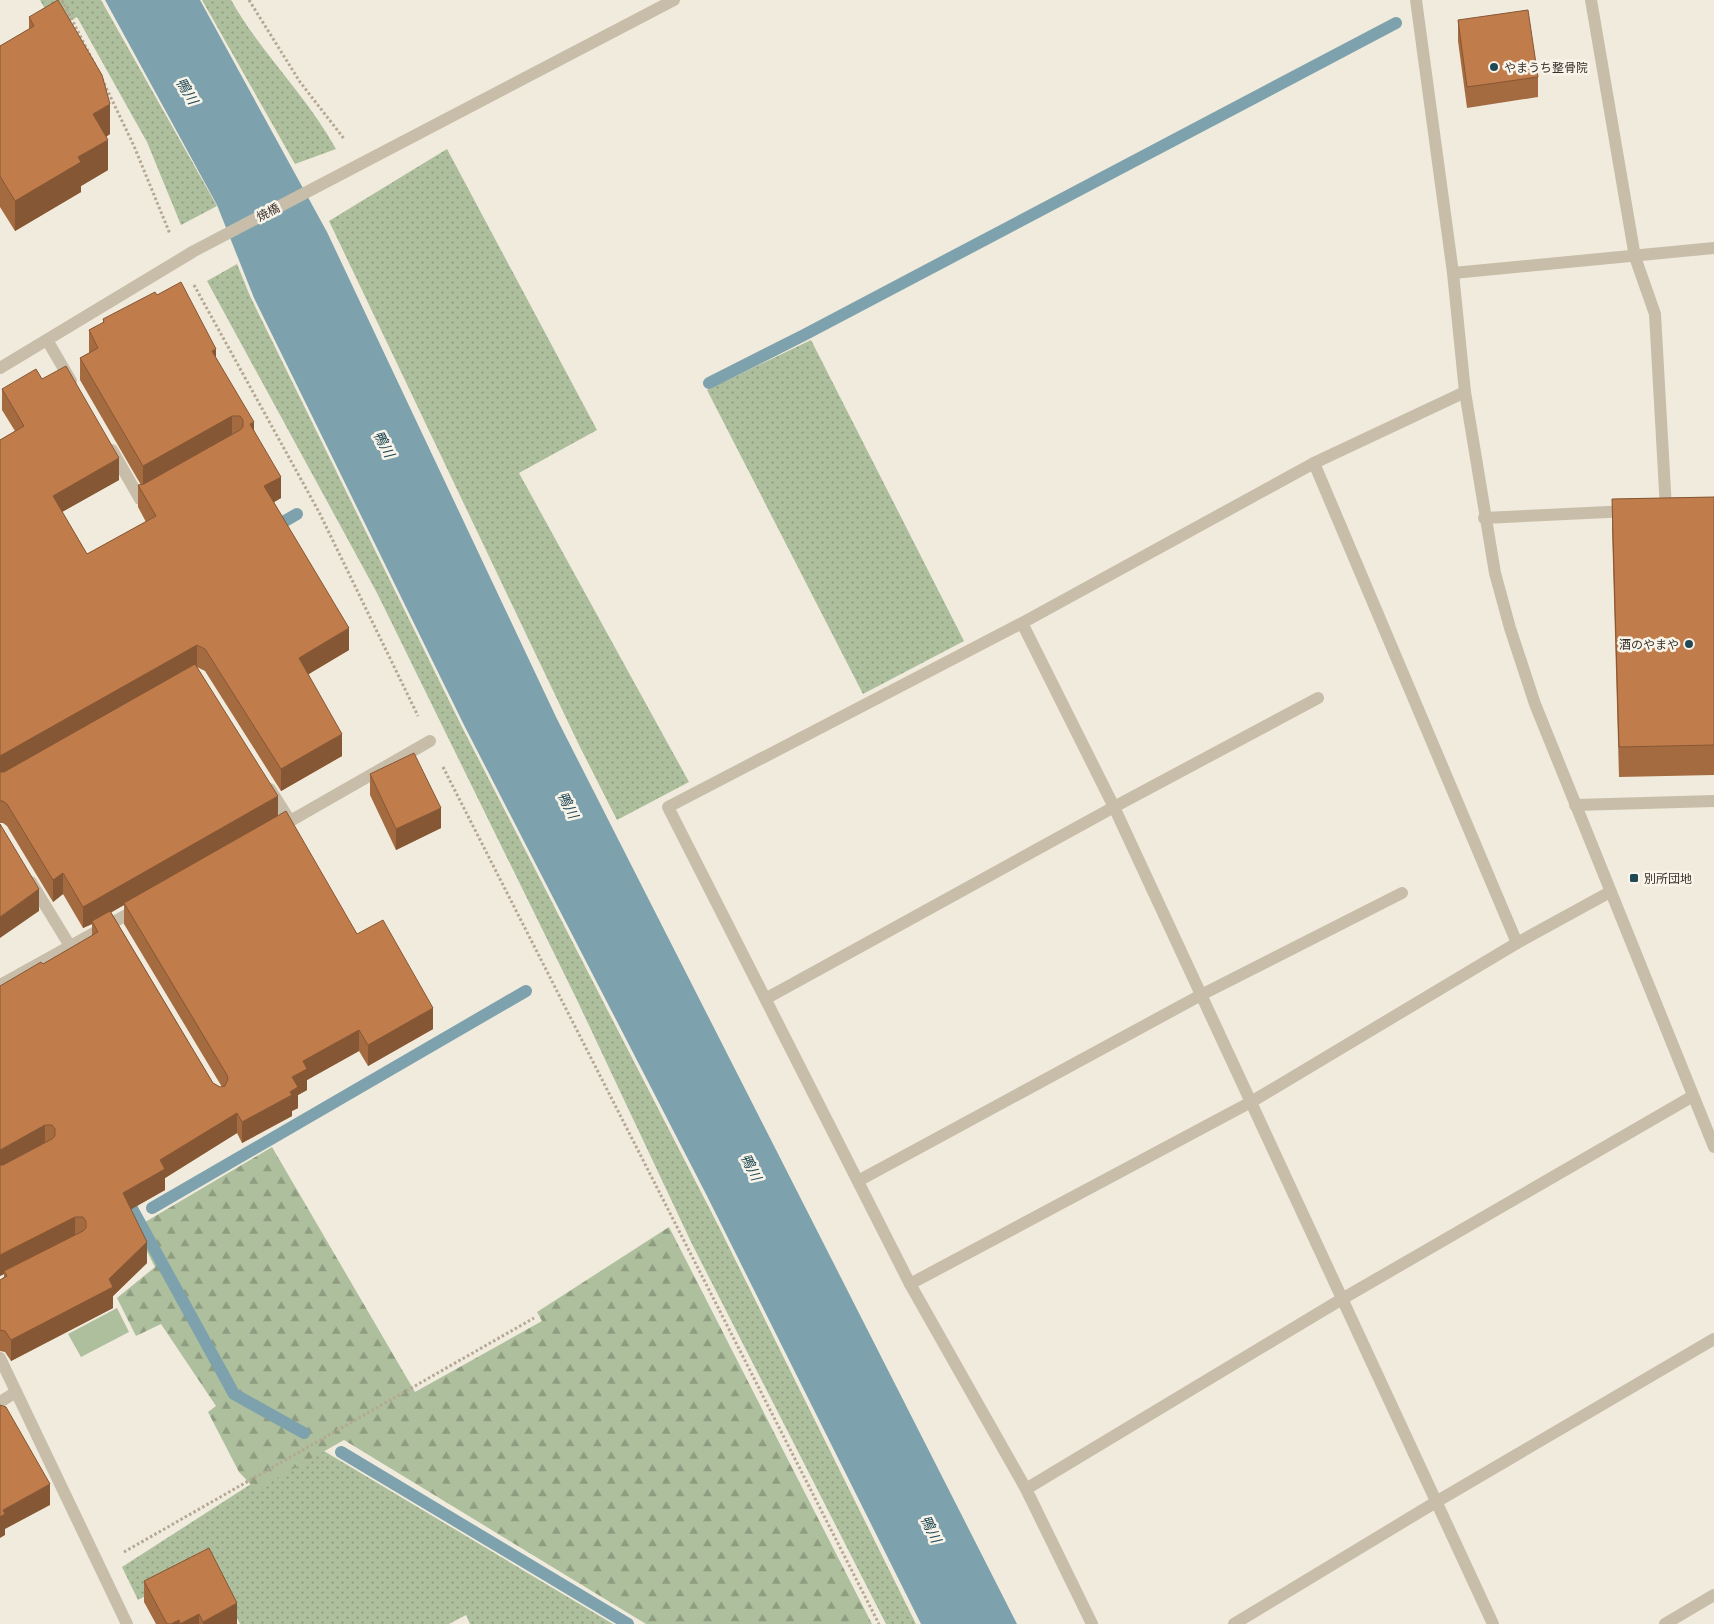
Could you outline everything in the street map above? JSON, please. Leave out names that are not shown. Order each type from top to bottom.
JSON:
[{"type":"street","name":"焼橋","points":[[0,368],[194,251],[674,0]]},
{"type":"street","points":[[1416,0],[1453,273],[1465,392],[1484,518],[1495,573],[1510,628],[1536,704],[1714,1147]]},
{"type":"street","points":[[1484,518],[1661,510],[1655,314],[1635,257],[1592,0]]},
{"type":"street","points":[[1453,273],[1714,248]]},
{"type":"street","points":[[47,340],[77,390]]},
{"type":"street","points":[[1092,1624],[1026,1489],[910,1284],[767,998],[668,806],[1022,622],[1314,463],[1465,392]]},
{"type":"street","points":[[106,440],[140,499],[158,489]]},
{"type":"street","points":[[1314,463],[1517,943]]},
{"type":"street","points":[[1022,622],[1114,807],[1492,1624]]},
{"type":"street","points":[[767,998],[1114,807],[1318,698]]},
{"type":"street","points":[[265,835],[430,741]]},
{"type":"street","points":[[264,780],[290,821]]},
{"type":"street","points":[[1575,805],[1714,801]]},
{"type":"street","points":[[25,872],[70,946]]},
{"type":"street","points":[[910,1284],[1251,1102],[1517,943],[1610,892]]},
{"type":"street","points":[[858,1181],[1201,995],[1402,893]]},
{"type":"street","points":[[0,985],[70,946],[117,926],[148,902]]},
{"type":"street","points":[[1026,1489],[1342,1299],[1693,1096]]},
{"type":"street","points":[[1234,1624],[1436,1502],[1714,1339]]},
{"type":"street","points":[[0,1358],[128,1624]]},
{"type":"street","points":[[0,1402],[16,1392]]},
{"type":"street","points":[[1665,1624],[1714,1595]]},
{"type":"path","points":[[62,0],[82,37],[134,146],[181,260],[319,512],[430,741],[879,1624]]},
{"type":"path","points":[[249,0],[300,82],[350,147],[359,166]]},
{"type":"path","points":[[100,1566],[534,1318]]},
{"type":"green space","points":[[40,0],[101,0],[217,206],[181,225],[147,142],[77,17],[56,29]]},
{"type":"green space","points":[[202,0],[231,0],[256,38],[311,110],[336,149],[295,164]]},
{"type":"green space","points":[[447,149],[597,430],[519,473],[689,782],[617,820],[579,745],[329,221]]},
{"type":"green space","points":[[237,264],[250,296],[462,727],[719,1227],[916,1624],[886,1624],[692,1244],[577,1000],[377,593],[207,281]]},
{"type":"green space","points":[[811,340],[964,641],[863,694],[707,390]]},
{"type":"green space","points":[[272,1147],[415,1392],[542,1321],[537,1312],[669,1227],[872,1624],[646,1624],[344,1440],[256,1490],[239,1472],[208,1412],[216,1406],[161,1324],[136,1336],[117,1298],[155,1267],[135,1228]]},
{"type":"green space","points":[[117,1308],[129,1332],[81,1357],[68,1334]]},
{"type":"green space","points":[[324,1451],[613,1624],[470,1624],[466,1615],[449,1624],[240,1624],[208,1563],[138,1600],[122,1567],[251,1484],[256,1489]]},
{"type":"water","name":"鴨川","points":[[105,0],[200,0],[327,232],[557,719],[1017,1624],[921,1624],[706,1194],[465,727],[254,298],[217,205]]},
{"type":"building","points":[[58,0],[102,75],[110,104],[93,114],[108,140],[78,157],[81,162],[15,201],[0,176],[0,46],[34,26],[29,17]]},
{"type":"building","points":[[1528,10],[1538,77],[1467,87],[1458,20]]},
{"type":"building","points":[[181,282],[216,349],[212,351],[254,422],[250,424],[281,477],[264,486],[349,628],[299,658],[342,734],[281,769],[205,649],[197,645],[0,756],[0,440],[24,426],[2,389],[36,369],[42,379],[66,366],[119,458],[53,496],[87,554],[156,516],[138,485],[144,484],[240,430],[243,427],[243,420],[240,416],[232,416],[143,466],[80,358],[98,348],[89,330],[104,322],[103,319],[155,292],[157,295]]},
{"type":"building","points":[[1714,497],[1714,745],[1619,747],[1612,499]]},
{"type":"building","points":[[195,664],[278,796],[83,907],[63,873],[53,880],[7,804],[0,801],[0,772],[4,772]]},
{"type":"building","points":[[414,753],[441,808],[396,829],[370,774]]},
{"type":"building","points":[[286,811],[357,934],[383,920],[433,1008],[368,1045],[359,1030],[303,1061],[307,1069],[292,1077],[298,1087],[290,1092],[292,1095],[242,1122],[237,1113],[160,1160],[165,1169],[123,1193],[147,1242],[109,1279],[113,1287],[11,1340],[5,1331],[0,1330],[0,1280],[7,1276],[4,1271],[83,1231],[86,1228],[86,1221],[83,1217],[75,1217],[0,1255],[0,1165],[52,1139],[55,1136],[55,1129],[52,1125],[45,1125],[0,1150],[0,986],[98,932],[92,921],[110,911],[213,1083],[220,1087],[225,1086],[228,1079],[227,1075],[124,903]]},
{"type":"building","points":[[0,824],[39,889],[0,917]]},
{"type":"building","points":[[0,1405],[6,1407],[50,1484],[3,1510],[5,1514],[0,1517]]},
{"type":"building","points":[[209,1548],[237,1603],[203,1622],[199,1614],[180,1624],[179,1620],[167,1624],[144,1581]]},
{"type":"waterway","points":[[709,383],[804,335],[1396,23]]},
{"type":"waterway","points":[[271,529],[297,514]]},
{"type":"waterway","points":[[152,1208],[526,991]]},
{"type":"waterway","points":[[124,1194],[234,1394],[304,1433]]},
{"type":"waterway","points":[[341,1452],[628,1624]]},
{"type":"place","name":"やまうち整骨院","points":[[1494,67]]},
{"type":"place","name":"酒のやまや","points":[[1689,644]]},
{"type":"place","name":"別所団地","points":[[1634,878]]}]
